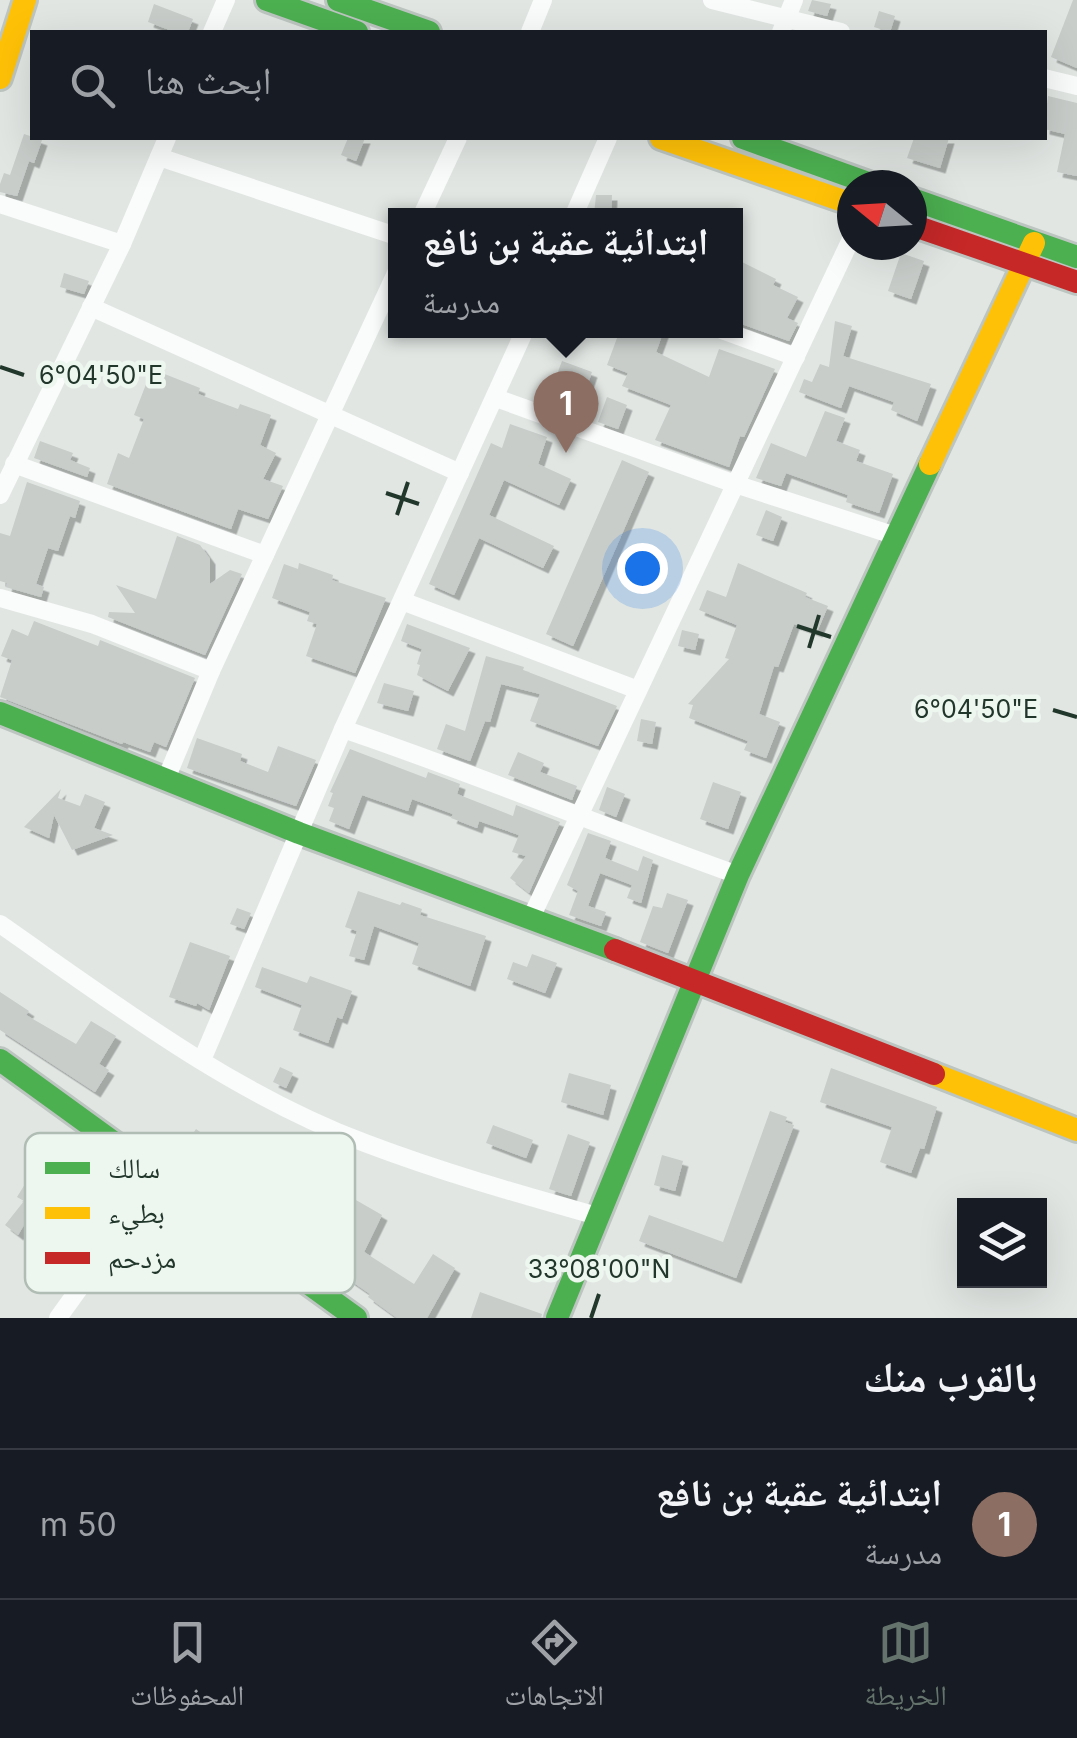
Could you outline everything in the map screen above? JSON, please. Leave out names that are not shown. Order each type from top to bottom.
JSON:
[{"type":"street","points":[[0,78],[25,0]]},
{"type":"street","points":[[213,30],[226,0]]},
{"type":"street","points":[[267,0],[351,30]]},
{"type":"street","points":[[338,0],[423,30]]},
{"type":"street","points":[[531,30],[543,0]]},
{"type":"street","points":[[712,0],[784,26],[822,30]]},
{"type":"street","points":[[784,26],[794,0]]},
{"type":"street","points":[[1047,79],[1077,86]]},
{"type":"street","points":[[0,495],[122,244],[166,140]]},
{"type":"street","points":[[426,208],[457,140]]},
{"type":"street","points":[[577,208],[607,140]]},
{"type":"street","points":[[667,140],[837,199]]},
{"type":"street","points":[[730,160],[741,140]]},
{"type":"street","points":[[748,140],[837,172]]},
{"type":"street","points":[[159,158],[388,233]]},
{"type":"street","points":[[0,204],[122,244]]},
{"type":"street","points":[[927,206],[1030,253],[1077,282]]},
{"type":"street","points":[[927,229],[1030,253],[1077,257]]},
{"type":"street","points":[[557,1318],[738,876],[1030,253]]},
{"type":"street","points":[[530,920],[841,260]]},
{"type":"street","points":[[166,778],[211,671],[388,290]]},
{"type":"street","points":[[92,306],[460,473]]},
{"type":"street","points":[[202,1060],[343,730],[522,338]]},
{"type":"street","points":[[743,338],[796,357]]},
{"type":"street","points":[[496,398],[735,484],[896,536]]},
{"type":"street","points":[[14,464],[265,555]]},
{"type":"street","points":[[0,598],[92,624],[211,671]]},
{"type":"street","points":[[402,601],[638,690]]},
{"type":"street","points":[[0,713],[299,833],[695,980],[1077,1130]]},
{"type":"street","points":[[343,730],[456,767],[578,818],[738,876]]},
{"type":"street","points":[[0,924],[150,1029],[242,1085],[343,1133]]},
{"type":"street","points":[[0,1060],[101,1133]]},
{"type":"street","points":[[0,1074],[81,1133]]},
{"type":"street","points":[[355,1139],[597,1216]]},
{"type":"street","points":[[58,1318],[76,1293]]},
{"type":"street","points":[[299,1293],[333,1318]]},
{"type":"street","points":[[322,1293],[356,1318]]},
{"type":"building","points":[[812,0],[831,4],[827,16],[808,11]]},
{"type":"building","points":[[1073,0],[1077,0],[1077,68],[1051,57]]},
{"type":"building","points":[[154,4],[193,19],[189,30],[170,30],[148,22]]},
{"type":"building","points":[[879,11],[895,16],[891,30],[874,27]]},
{"type":"building","points":[[1048,96],[1077,103],[1077,176],[1057,172],[1065,134],[1047,130]]},
{"type":"building","points":[[24,134],[30,140],[42,140],[34,163],[29,161],[17,196],[0,192],[4,173],[10,175]]},
{"type":"building","points":[[347,140],[364,140],[356,161],[341,155]]},
{"type":"building","points":[[913,140],[948,140],[940,168],[907,158]]},
{"type":"building","points":[[596,195],[612,195],[611,208],[595,208]]},
{"type":"building","points":[[899,260],[924,261],[911,299],[888,291]]},
{"type":"building","points":[[743,262],[776,279],[773,285],[798,297],[787,318],[798,323],[789,341],[743,325]]},
{"type":"building","points":[[64,273],[89,281],[84,294],[60,287]]},
{"type":"building","points":[[835,321],[852,326],[843,356],[931,384],[917,421],[891,410],[894,402],[849,386],[841,408],[799,392],[804,379],[812,382],[820,364],[829,367]]},
{"type":"building","points":[[617,338],[661,338],[656,352],[709,377],[719,349],[775,369],[744,437],[740,436],[729,467],[655,440],[671,405],[622,386],[628,373],[607,365]]},
{"type":"building","points":[[562,361],[592,372],[584,395],[571,390],[567,400],[550,393]]},
{"type":"building","points":[[152,369],[200,388],[198,394],[238,409],[240,404],[271,415],[260,445],[276,453],[263,479],[283,486],[268,519],[238,509],[231,529],[107,484],[118,453],[129,458],[144,419],[134,415]]},
{"type":"building","points":[[607,397],[627,405],[618,429],[598,422]]},
{"type":"building","points":[[825,411],[845,418],[836,441],[860,450],[856,461],[893,474],[879,513],[846,502],[848,495],[786,473],[781,486],[756,478],[771,443],[806,457]]},
{"type":"building","points":[[510,424],[547,437],[538,464],[571,479],[559,505],[504,480],[489,515],[554,546],[543,568],[479,538],[454,595],[429,584],[491,443],[502,448]]},
{"type":"building","points":[[40,441],[73,453],[70,460],[90,468],[87,477],[34,458]]},
{"type":"building","points":[[622,460],[649,472],[573,646],[546,634]]},
{"type":"building","points":[[27,482],[80,501],[75,518],[70,516],[58,551],[48,548],[36,584],[44,587],[41,597],[6,587],[7,583],[0,581],[0,533],[10,536]]},
{"type":"building","points":[[766,510],[782,517],[773,541],[756,535]]},
{"type":"building","points":[[177,536],[200,545],[210,559],[210,584],[230,570],[242,574],[205,655],[108,617],[109,612],[135,613],[116,585],[156,599]]},
{"type":"building","points":[[299,563],[333,575],[332,580],[386,598],[355,673],[306,656],[317,624],[307,621],[310,612],[272,598],[284,564],[298,569]]},
{"type":"building","points":[[738,563],[828,606],[817,632],[794,624],[778,667],[774,666],[759,714],[780,722],[766,758],[744,750],[748,741],[689,718],[693,705],[688,704],[729,659],[725,658],[737,625],[699,610],[707,590],[726,597]]},
{"type":"building","points":[[34,621],[98,646],[100,640],[195,678],[166,747],[154,742],[150,752],[122,744],[0,697],[12,660],[1,656],[12,629],[28,636]]},
{"type":"building","points":[[407,624],[470,648],[448,691],[417,675],[422,649],[401,641]]},
{"type":"building","points":[[682,630],[699,634],[695,650],[678,646]]},
{"type":"building","points":[[486,656],[524,667],[523,670],[617,706],[598,746],[530,721],[540,694],[501,684],[490,722],[485,721],[470,761],[437,749],[446,724],[465,731]]},
{"type":"building","points":[[384,683],[414,691],[408,711],[377,703]]},
{"type":"building","points":[[641,719],[656,722],[652,744],[637,741]]},
{"type":"building","points":[[197,738],[242,754],[240,761],[268,772],[278,746],[316,760],[296,806],[187,768]]},
{"type":"building","points":[[350,749],[426,778],[428,772],[460,784],[457,794],[513,816],[516,805],[560,822],[529,893],[510,878],[526,856],[512,852],[519,835],[479,821],[477,828],[451,818],[453,814],[412,799],[408,811],[362,795],[349,829],[329,821],[334,808],[328,806],[333,793],[330,792]]},
{"type":"building","points":[[518,752],[544,763],[540,772],[577,786],[572,800],[508,775]]},
{"type":"building","points":[[713,782],[741,792],[728,829],[700,819]]},
{"type":"building","points":[[607,787],[625,794],[616,817],[599,810]]},
{"type":"building","points":[[61,789],[58,798],[80,806],[85,794],[105,802],[94,828],[113,835],[72,850],[54,815],[49,838],[24,827]]},
{"type":"building","points":[[588,833],[611,841],[605,858],[638,871],[643,856],[653,860],[641,903],[627,898],[632,885],[600,873],[588,906],[606,912],[601,926],[569,915],[578,891],[567,885]]},
{"type":"building","points":[[358,891],[422,909],[420,915],[486,936],[470,986],[412,964],[419,943],[374,926],[364,960],[349,956],[357,931],[345,927]]},
{"type":"building","points":[[667,893],[688,900],[668,953],[640,942],[653,906],[662,908]]},
{"type":"building","points":[[237,908],[251,913],[244,929],[230,924]]},
{"type":"building","points":[[190,942],[230,956],[209,1010],[169,997]]},
{"type":"building","points":[[532,954],[557,963],[545,993],[507,979],[513,962],[527,967]]},
{"type":"building","points":[[262,967],[307,983],[310,976],[352,991],[328,1043],[293,1030],[302,1005],[255,987]]},
{"type":"building","points":[[0,992],[29,1011],[26,1015],[76,1044],[91,1021],[116,1036],[99,1064],[109,1070],[95,1092],[0,1030]]},
{"type":"building","points":[[280,1067],[293,1073],[286,1088],[273,1082]]},
{"type":"building","points":[[831,1068],[937,1107],[924,1149],[920,1148],[911,1173],[880,1162],[892,1127],[820,1102]]},
{"type":"building","points":[[569,1073],[611,1085],[603,1115],[561,1102]]},
{"type":"building","points":[[770,1111],[787,1117],[785,1122],[794,1125],[736,1278],[639,1241],[649,1215],[723,1242]]},
{"type":"building","points":[[493,1125],[533,1140],[526,1158],[486,1143]]},
{"type":"building","points":[[568,1134],[590,1142],[571,1196],[549,1189]]},
{"type":"building","points":[[662,1155],[683,1161],[675,1191],[654,1185]]},
{"type":"building","points":[[25,1184],[25,1223],[18,1235],[5,1225],[24,1201],[17,1197]]},
{"type":"building","points":[[355,1199],[382,1215],[364,1252],[414,1284],[433,1254],[455,1268],[427,1318],[397,1318],[368,1297],[370,1294],[355,1284]]},
{"type":"building","points":[[480,1292],[542,1314],[541,1318],[471,1318]]},
{"type":"traffic: fast","points":[[267,0],[351,30]]},
{"type":"traffic: fast","points":[[338,0],[423,30]]},
{"type":"traffic: fast","points":[[749,140],[837,172]]},
{"type":"traffic: fast","points":[[927,204],[1077,257]]},
{"type":"traffic: fast","points":[[557,1318],[738,875],[930,464]]},
{"type":"traffic: fast","points":[[0,713],[299,833],[615,950]]},
{"type":"traffic: fast","points":[[0,1060],[101,1133]]},
{"type":"traffic: fast","points":[[322,1293],[356,1318]]},
{"type":"traffic: slow","points":[[0,78],[25,0]]},
{"type":"traffic: slow","points":[[667,140],[837,199]]},
{"type":"traffic: slow","points":[[930,464],[1034,243]]},
{"type":"traffic: slow","points":[[934,1074],[1077,1130]]},
{"type":"traffic: jam","points":[[927,230],[1077,282]]},
{"type":"traffic: jam","points":[[615,950],[934,1074]]},
{"type":"place","name":"ابتدائية عقبة بن نافع","points":[[566,453]]}]
